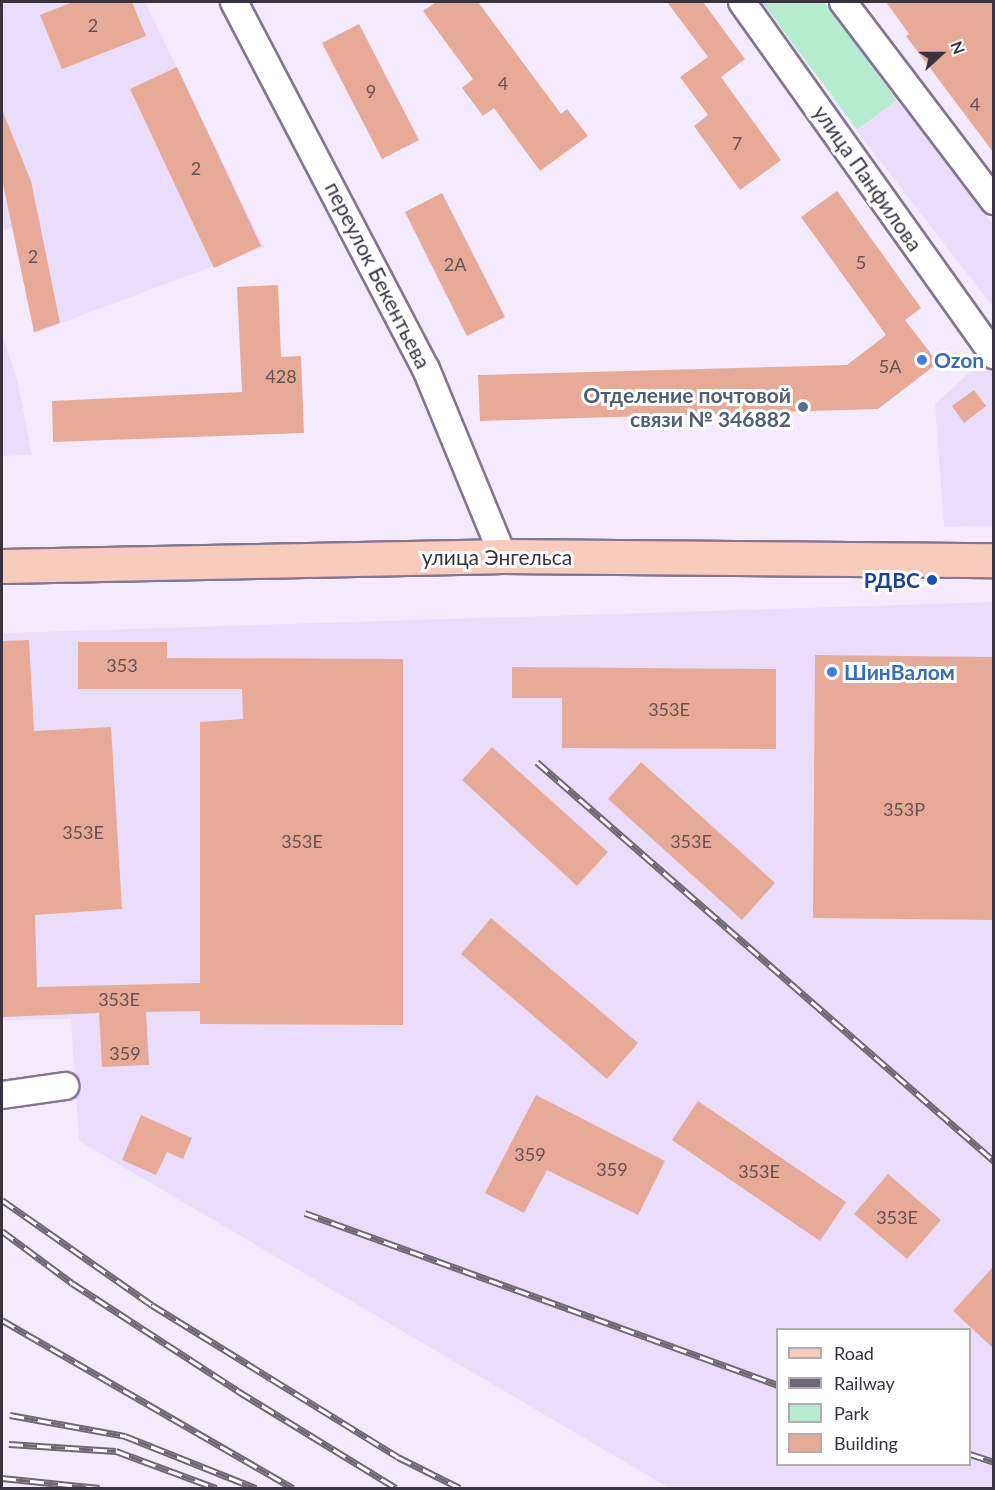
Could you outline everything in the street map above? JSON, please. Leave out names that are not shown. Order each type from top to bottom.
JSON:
[{"type":"main road","name":"улица Энгельса","points":[[2,566],[503,556],[993,560]]},
{"type":"street","name":"переулок Бекентьева","points":[[234,2],[426,369],[503,556]]},
{"type":"street","name":"улица Панфилова","points":[[742,2],[993,355]]},
{"type":"street","points":[[843,2],[993,201]]},
{"type":"street","points":[[2,1095],[65,1086]]},
{"type":"shaded area","points":[[2,2],[145,2],[264,247],[35,333],[15,226],[2,231]]},
{"type":"shaded area","points":[[897,100],[993,224],[993,307],[857,131]]},
{"type":"shaded area","points":[[2,334],[18,383],[32,455],[2,456]]},
{"type":"shaded area","points":[[985,358],[994,370],[993,526],[944,527],[935,404]]},
{"type":"shaded area","points":[[993,602],[993,1488],[669,1488],[79,1141],[71,1019],[2,1020],[2,633]]},
{"type":"green space","points":[[762,2],[824,2],[897,100],[857,130]]},
{"type":"building","points":[[73,2],[132,2],[146,36],[62,69],[40,15]]},
{"type":"building","points":[[436,2],[478,2],[561,114],[567,109],[588,136],[540,171],[494,108],[483,116],[462,88],[473,79],[423,11]]},
{"type":"building","points":[[667,2],[703,2],[745,59],[721,77],[781,160],[740,190],[694,126],[708,115],[680,77],[708,57]]},
{"type":"building","points":[[886,2],[993,2],[993,152],[906,36],[909,34]]},
{"type":"building","points":[[359,24],[419,140],[382,159],[322,43]]},
{"type":"building","points":[[177,67],[261,246],[214,268],[130,89]]},
{"type":"building","points":[[2,110],[31,181],[60,323],[34,332],[2,179]]},
{"type":"building","points":[[837,191],[921,308],[905,320],[938,363],[878,409],[480,421],[478,375],[847,365],[886,335],[801,217]]},
{"type":"building","points":[[442,193],[505,317],[467,336],[405,212]]},
{"type":"building","points":[[278,285],[281,357],[301,356],[304,433],[53,442],[52,401],[242,392],[237,287]]},
{"type":"building","points":[[974,390],[986,406],[964,423],[952,406]]},
{"type":"building","points":[[29,640],[34,731],[111,727],[122,909],[35,915],[37,987],[200,983],[200,722],[243,719],[242,689],[78,689],[78,642],[167,642],[167,658],[403,659],[403,1025],[200,1024],[200,1011],[146,1012],[149,1065],[102,1067],[99,1013],[2,1017],[2,641]]},
{"type":"building","points":[[815,655],[993,657],[993,920],[813,918]]},
{"type":"building","points":[[512,667],[776,669],[776,749],[562,748],[562,698],[512,698]]},
{"type":"building","points":[[492,747],[608,852],[577,886],[462,780]]},
{"type":"building","points":[[641,762],[775,883],[742,920],[608,799]]},
{"type":"building","points":[[491,918],[638,1043],[607,1079],[461,954]]},
{"type":"building","points":[[536,1095],[665,1161],[638,1215],[547,1170],[524,1213],[485,1193]]},
{"type":"building","points":[[698,1101],[846,1202],[820,1241],[672,1140]]},
{"type":"building","points":[[141,1115],[192,1138],[183,1159],[167,1152],[156,1175],[122,1160]]},
{"type":"building","points":[[888,1174],[941,1220],[907,1259],[854,1214]]},
{"type":"building","points":[[993,1267],[993,1348],[953,1311]]},
{"type":"railway","points":[[537,762],[994,1161]]},
{"type":"railway","points":[[2,1200],[152,1305],[398,1457],[460,1488]]},
{"type":"railway","points":[[305,1213],[776,1384]]},
{"type":"railway","points":[[2,1231],[72,1283],[238,1391],[396,1488]]},
{"type":"railway","points":[[2,1320],[293,1488]]},
{"type":"railway","points":[[10,1415],[125,1436],[256,1488]]},
{"type":"railway","points":[[9,1444],[116,1451],[216,1488]]},
{"type":"railway","points":[[971,1454],[994,1462]]},
{"type":"railway","points":[[2,1478],[99,1488]]},
{"type":"place","name":"Ozon","points":[[922,360]]},
{"type":"place","name":"Отделение почтовой связи № 346882","points":[[803,407]]},
{"type":"place","name":"РДВС","points":[[932,580]]},
{"type":"place","name":"ШинВалом","points":[[832,672]]}]
